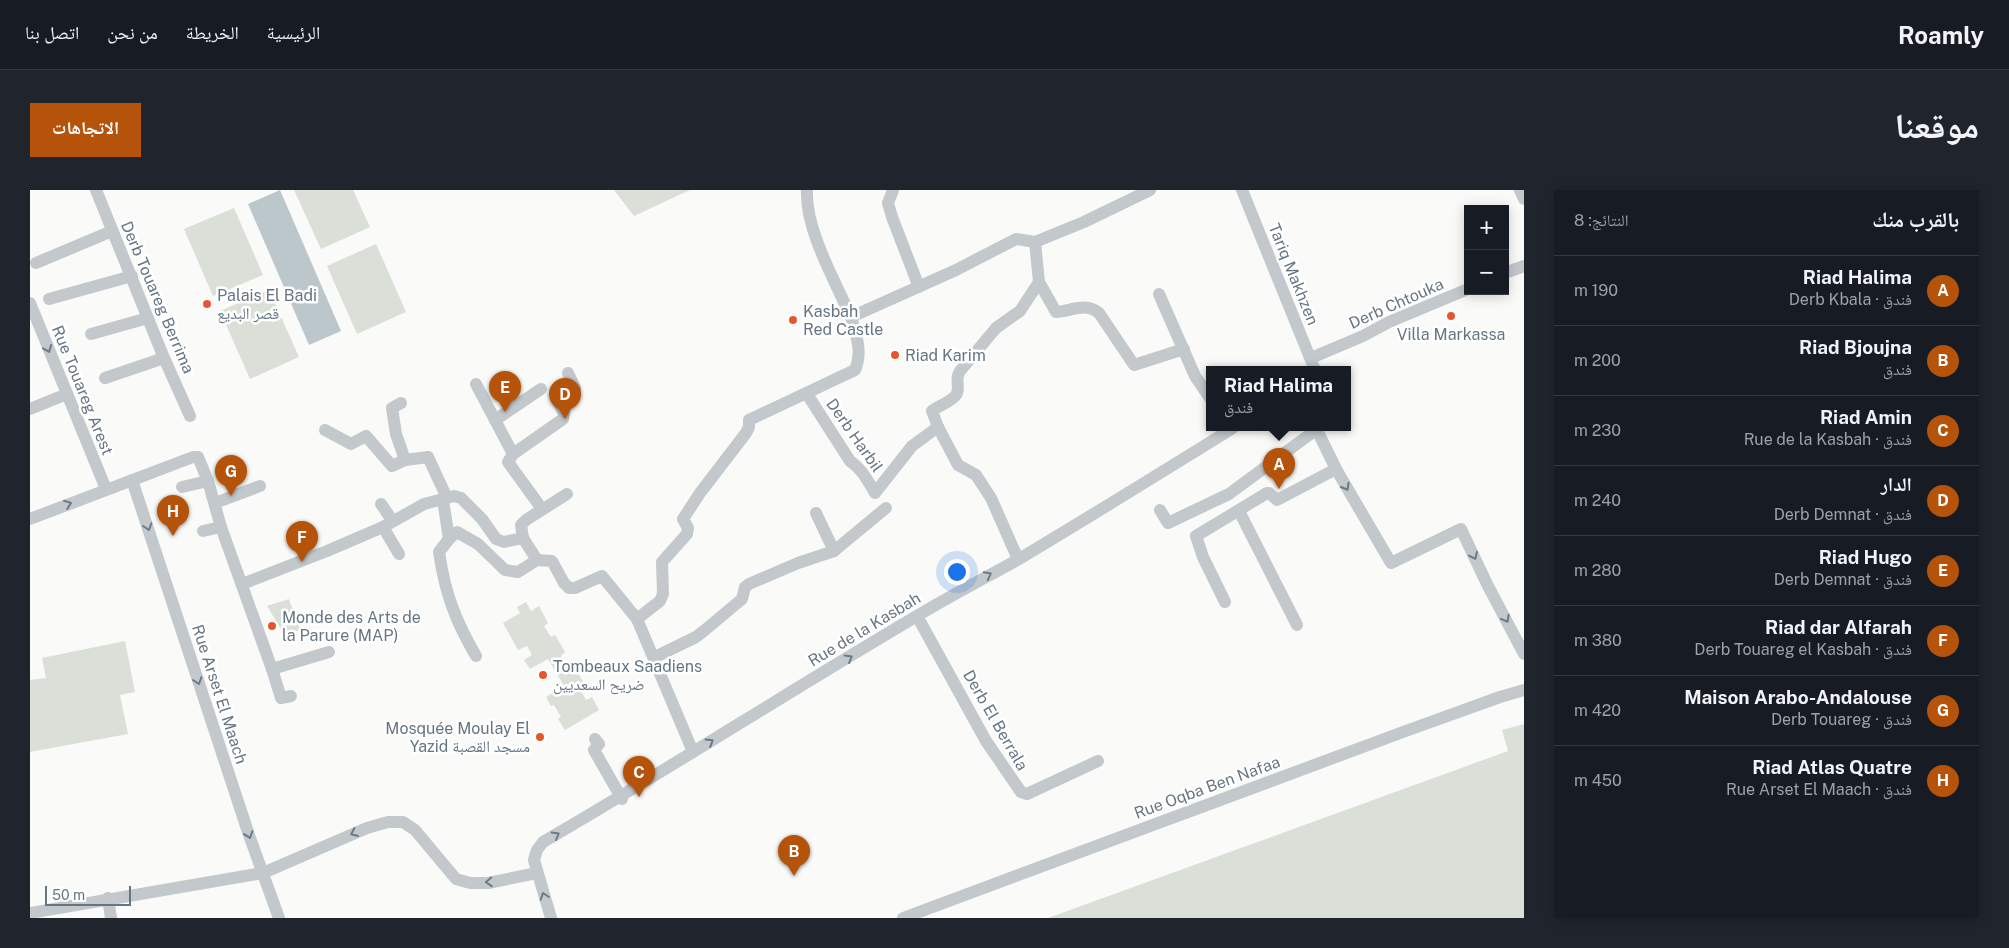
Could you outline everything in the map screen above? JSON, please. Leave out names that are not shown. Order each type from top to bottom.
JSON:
[{"type":"street","name":"Derb Touareg Berrima","points":[[96,190],[164,358],[190,416]]},
{"type":"street","points":[[638,620],[660,601],[663,594],[662,562],[687,534],[688,528],[683,519],[700,493],[746,434],[749,420],[855,370],[859,360],[858,341],[851,317],[811,221],[806,202],[807,190]]},
{"type":"street","points":[[893,190],[888,203],[919,287]]},
{"type":"street","points":[[851,317],[919,287],[1016,239],[1035,242],[1084,222],[1150,190]]},
{"type":"street","name":"Tariq Makhzen","points":[[1242,190],[1313,364]]},
{"type":"street","points":[[1520,190],[1524,199]]},
{"type":"street","points":[[36,263],[112,231]]},
{"type":"street","points":[[1035,242],[1039,282],[1056,312],[1074,307],[1091,308],[1098,313],[1134,365],[1184,349]]},
{"type":"street","points":[[1509,272],[1524,266]]},
{"type":"street","points":[[49,299],[132,276]]},
{"type":"street","points":[[1018,559],[991,498],[976,475],[958,465],[938,427],[932,411],[956,396],[958,391],[956,377],[960,371],[996,328],[1020,311],[1039,282]]},
{"type":"street","name":"Derb Chtouka","points":[[1313,364],[1389,322],[1464,291]]},
{"type":"street","points":[[1159,294],[1195,376],[1206,392]]},
{"type":"street","name":"Rue Touareg Arest","points":[[30,304],[106,490]]},
{"type":"street","points":[[91,334],[148,318]]},
{"type":"street","points":[[105,378],[164,358]]},
{"type":"street","points":[[542,508],[508,464],[508,460],[513,454],[563,419],[564,414],[557,399],[575,388],[568,373]]},
{"type":"street","points":[[476,384],[513,454]]},
{"type":"street","points":[[494,420],[541,389]]},
{"type":"street","points":[[30,409],[67,394]]},
{"type":"street","name":"Derb Harbil","points":[[807,394],[850,461],[857,465],[875,493],[912,446],[938,427]]},
{"type":"street","points":[[401,403],[392,408],[396,434],[405,460]]},
{"type":"street","points":[[326,430],[351,444],[366,436],[394,471],[405,460],[428,457],[448,498],[449,538]]},
{"type":"street","name":"Rue de la Kasbah","points":[[551,918],[534,860],[539,846],[622,798],[693,752],[917,616],[1018,559],[1228,431]]},
{"type":"street","points":[[1160,510],[1168,523],[1229,494],[1312,431]]},
{"type":"street","points":[[1317,431],[1336,469],[1391,563],[1461,529],[1487,584],[1524,654]]},
{"type":"street","points":[[30,519],[196,457],[200,459],[221,527],[274,668],[281,698],[291,696]]},
{"type":"street","points":[[1225,602],[1203,557],[1196,536],[1269,492],[1277,500],[1336,469]]},
{"type":"street","name":"Rue Arset El Maach","points":[[132,480],[279,918]]},
{"type":"street","points":[[182,487],[208,481]]},
{"type":"street","points":[[215,503],[260,486]]},
{"type":"street","points":[[242,584],[326,552],[424,504],[448,498],[461,498],[482,519],[496,538],[504,542],[522,531],[526,520],[542,508],[567,494]]},
{"type":"street","points":[[381,504],[399,554]]},
{"type":"street","points":[[655,657],[696,637],[742,599],[745,588],[749,584],[798,563],[834,551],[886,508]]},
{"type":"street","points":[[1239,511],[1297,625]]},
{"type":"street","points":[[816,513],[834,551]]},
{"type":"street","points":[[203,531],[221,527]]},
{"type":"street","points":[[522,531],[537,560]]},
{"type":"street","points":[[476,656],[452,610],[445,589],[439,552],[449,538],[457,532],[478,544],[505,570],[518,572],[537,560],[552,561],[564,583],[569,588],[575,588],[602,576],[638,620],[693,752]]},
{"type":"street","name":"Derb El Berrala","points":[[917,616],[986,741],[1021,792],[1027,794],[1098,761]]},
{"type":"street","points":[[274,668],[329,652]]},
{"type":"street","name":"Rue Oqba Ben Nafaa","points":[[903,918],[1403,732],[1524,690]]},
{"type":"street","points":[[595,739],[599,744],[594,750],[622,798]]},
{"type":"street","points":[[30,913],[108,898],[263,873],[367,828],[393,822],[403,822],[415,830],[456,879],[470,883],[488,883],[537,873]]},
{"type":"street","points":[[108,898],[111,918]]},
{"type":"shaded area","points":[[280,190],[341,331],[309,345],[248,204]]},
{"type":"shaded area","points":[[294,190],[353,190],[370,227],[321,249]]},
{"type":"shaded area","points":[[614,190],[690,190],[634,216]]},
{"type":"shaded area","points":[[234,208],[263,275],[213,296],[184,229]]},
{"type":"shaded area","points":[[376,244],[406,312],[357,334],[327,266]]},
{"type":"shaded area","points":[[269,290],[299,357],[250,379],[220,311]]},
{"type":"shaded area","points":[[289,599],[300,630],[284,634],[267,606]]},
{"type":"shaded area","points":[[526,602],[531,611],[539,606],[548,623],[544,626],[551,637],[555,635],[565,652],[561,656],[567,666],[572,663],[583,682],[578,685],[586,700],[592,697],[599,710],[565,730],[558,719],[561,717],[554,705],[551,706],[546,697],[564,686],[548,659],[530,669],[524,660],[532,655],[527,646],[518,650],[503,623],[520,613],[517,607]]},
{"type":"shaded area","points":[[125,641],[135,692],[120,695],[128,734],[30,752],[30,680],[46,678],[42,658]]},
{"type":"shaded area","points":[[1524,724],[1524,918],[1048,918],[1508,751],[1502,730]]},
{"type":"place","name":"Palais El Badi قصر البديع","points":[[207,304]]},
{"type":"place","name":"Villa Markassa","points":[[1451,316]]},
{"type":"place","name":"Kasbah Red Castle","points":[[793,320]]},
{"type":"place","name":"Riad Karim","points":[[895,355]]},
{"type":"place","name":"Riad Hugo","points":[[505,412]]},
{"type":"place","name":"الدار","points":[[565,419]]},
{"type":"place","name":"Riad Halima","points":[[1279,489]]},
{"type":"place","name":"Maison Arabo-Andalouse","points":[[231,496]]},
{"type":"place","name":"Riad Atlas Quatre","points":[[173,536]]},
{"type":"place","name":"Riad dar Alfarah","points":[[302,562]]},
{"type":"place","name":"Monde des Arts de la Parure (MAP)","points":[[272,626]]},
{"type":"place","name":"Tombeaux Saadiens ضريح السعديين","points":[[543,675]]},
{"type":"place","name":"Mosquée Moulay El Yazid مسجد القصبة","points":[[540,737]]},
{"type":"place","name":"Riad Amin","points":[[639,797]]},
{"type":"place","name":"Riad Bjoujna","points":[[794,876]]}]
